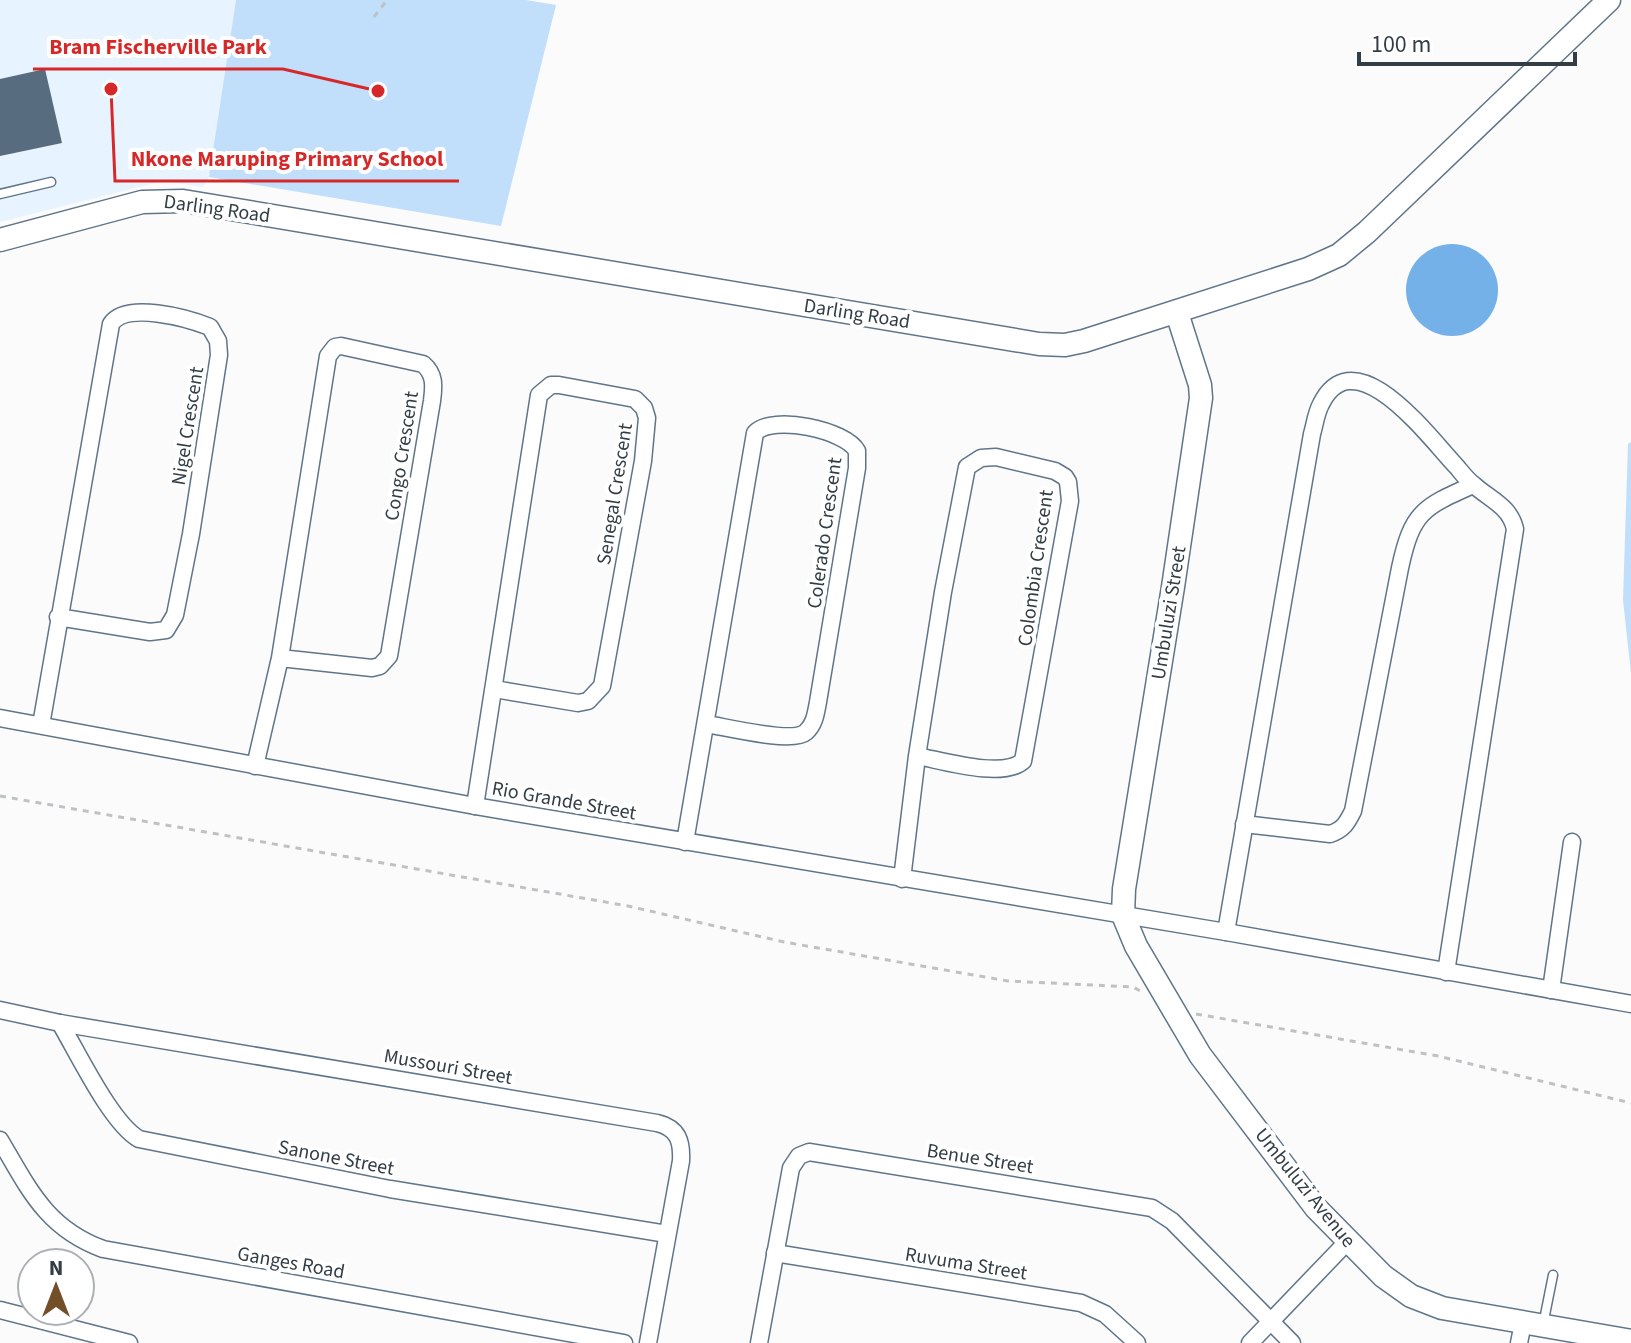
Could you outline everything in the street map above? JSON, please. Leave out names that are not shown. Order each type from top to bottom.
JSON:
[{"type":"street","name":"Darling Road","points":[[0,240],[126,206],[172,200],[1039,344],[1065,345],[1177,313],[1308,269],[1339,255],[1367,232],[1609,0]]},
{"type":"street","name":"Nigel Crescent","points":[[41,725],[58,617],[111,324],[115,318],[131,312],[157,314],[210,327],[218,341],[219,355],[191,534],[171,624],[166,630],[150,632],[58,617]]},
{"type":"street","name":"Umbuluzi Street","points":[[1123,915],[1124,889],[1199,416],[1200,385],[1177,313]]},
{"type":"street","name":"Congo Crescent","points":[[255,766],[280,658],[328,356],[335,347],[341,346],[423,364],[434,383],[432,401],[389,656],[380,666],[372,668],[280,658]]},
{"type":"street","points":[[1226,932],[1312,434],[1320,405],[1329,391],[1353,381],[1367,382],[1382,390],[1473,485],[1513,519],[1514,540],[1446,972]]},
{"type":"street","name":"Senegal Crescent","points":[[475,806],[539,395],[551,385],[559,385],[635,399],[640,402],[647,418],[643,461],[602,686],[588,701],[578,703],[494,689]]},
{"type":"street","name":"Colerado Crescent","points":[[685,842],[755,433],[766,425],[788,423],[847,439],[857,451],[857,468],[812,725],[805,734],[790,737],[706,724]]},
{"type":"street","name":"Colombia Crescent","points":[[902,879],[917,756],[967,467],[981,458],[996,457],[1061,474],[1068,482],[1070,501],[1023,761],[1016,768],[998,770],[917,756]]},
{"type":"street","points":[[1244,824],[1330,834],[1346,824],[1353,811],[1410,529],[1432,505],[1473,485]]},
{"type":"street","name":"Rio Grande Street","points":[[0,718],[475,806],[1226,932],[1631,1004]]},
{"type":"street","points":[[1551,990],[1572,842]]},
{"type":"street","name":"Umbuluzi Avenue","points":[[1123,915],[1136,946],[1200,1055],[1316,1208],[1383,1276],[1411,1296],[1442,1308],[1528,1331],[1631,1341]]},
{"type":"street","name":"Mussouri Street","points":[[0,1010],[60,1023],[664,1125],[678,1135],[681,1151],[648,1343]]},
{"type":"street","name":"Sanone Street","points":[[60,1023],[117,1118],[131,1135],[139,1139],[390,1189],[667,1234]]},
{"type":"street","name":"Ganges Road","points":[[0,1140],[37,1202],[53,1220],[74,1237],[103,1249],[624,1343]]},
{"type":"street","name":"Benue Street","points":[[759,1343],[791,1168],[799,1156],[818,1153],[1152,1208],[1172,1221],[1292,1343]]},
{"type":"street","points":[[1250,1343],[1347,1242]]},
{"type":"street","name":"Ruvuma Street","points":[[775,1253],[1081,1303],[1105,1314],[1137,1343]]},
{"type":"street","points":[[0,1310],[129,1343]]},
{"type":"lane","points":[[0,194],[51,182]]},
{"type":"lane","points":[[1528,1331],[1553,1275]]},
{"type":"path","points":[[374,17],[387,0]]},
{"type":"path","points":[[0,796],[628,906],[784,942],[1008,981],[1133,987],[1146,995]]},
{"type":"path","points":[[1172,1010],[1438,1056],[1631,1103]]},
{"type":"shaded area","points":[[0,0],[236,0],[209,177],[203,187],[163,181],[0,222]]},
{"type":"shaded area","points":[[236,0],[526,0],[556,5],[501,226],[209,177]]},
{"type":"shaded area","points":[[1631,442],[1631,673],[1623,600],[1628,444]]},
{"type":"water","points":[[1452,244],[1470,247],[1485,257],[1495,272],[1498,290],[1495,308],[1485,323],[1470,333],[1452,336],[1434,333],[1419,323],[1409,308],[1406,290],[1409,272],[1419,257],[1434,247]]},
{"type":"building","points":[[45,69],[62,143],[0,156],[0,79]]},
{"type":"place","name":"Nkone Maruping Primary School","points":[[111,89]]},
{"type":"place","name":"Bram Fischerville Park","points":[[378,91]]}]
